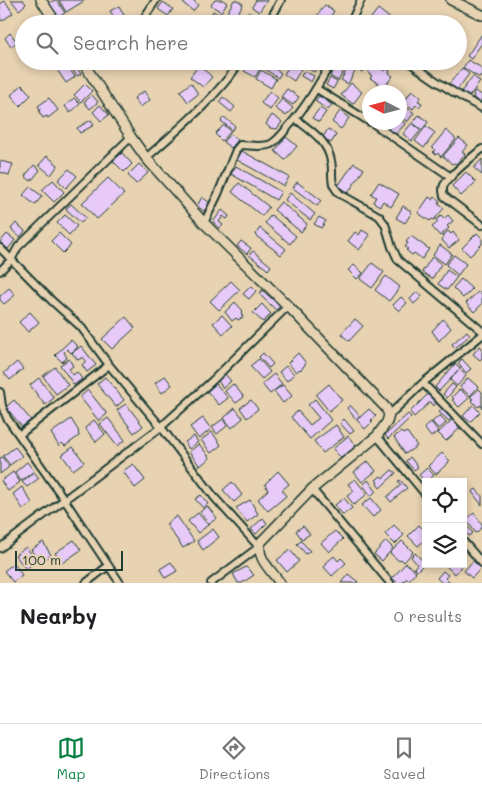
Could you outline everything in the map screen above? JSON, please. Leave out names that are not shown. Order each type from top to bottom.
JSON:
[{"type":"street","points":[[41,0],[51,15]]},
{"type":"street","points":[[146,15],[156,0]]},
{"type":"street","points":[[273,15],[281,0]]},
{"type":"street","points":[[354,15],[361,0]]},
{"type":"street","points":[[451,0],[482,14]]},
{"type":"street","points":[[89,70],[146,158],[204,224],[288,306],[386,408],[389,415]]},
{"type":"street","points":[[146,158],[196,113],[235,70]]},
{"type":"street","points":[[204,224],[236,150],[240,145],[264,146],[271,144],[281,136],[296,119],[317,89],[327,70]]},
{"type":"street","points":[[421,70],[466,100],[482,108]]},
{"type":"street","points":[[317,89],[362,117]]},
{"type":"street","points":[[211,583],[259,547],[261,542],[312,490],[377,436],[387,422],[389,415],[423,383],[482,333],[398,260],[385,224],[379,216],[336,190],[333,184],[332,162],[322,140],[296,119]]},
{"type":"street","points":[[382,130],[451,177]]},
{"type":"street","points":[[0,271],[11,260],[18,246],[131,137]]},
{"type":"street","points":[[482,149],[451,177],[443,186],[442,191],[444,196],[482,225]]},
{"type":"street","points":[[0,248],[52,301],[81,327],[215,498],[259,547],[262,558],[280,583]]},
{"type":"street","points":[[0,548],[161,427],[212,381],[288,306]]},
{"type":"street","points":[[19,436],[109,365]]},
{"type":"street","points":[[423,383],[482,444]]},
{"type":"street","points":[[0,392],[2,406],[7,418],[120,583]]},
{"type":"street","points":[[377,436],[422,490]]},
{"type":"street","points":[[312,490],[390,583]]},
{"type":"street","points":[[467,546],[482,564]]},
{"type":"street","points":[[86,583],[108,566]]},
{"type":"building","points":[[11,0],[23,0],[26,4],[19,10]]},
{"type":"building","points":[[57,0],[65,13],[55,15],[49,3]]},
{"type":"building","points":[[59,0],[84,0],[84,1],[66,12]]},
{"type":"building","points":[[193,0],[198,5],[193,11],[183,3]]},
{"type":"building","points":[[215,0],[223,0],[227,3],[221,12],[211,5]]},
{"type":"building","points":[[234,0],[243,4],[237,15],[227,13]]},
{"type":"building","points":[[256,0],[267,0],[259,12],[252,7]]},
{"type":"building","points":[[5,1],[13,13],[2,21],[0,18],[0,4]]},
{"type":"building","points":[[163,2],[173,9],[167,15],[158,9]]},
{"type":"building","points":[[325,5],[334,11],[331,15],[318,15]]},
{"type":"building","points":[[119,6],[124,15],[113,15],[110,11]]},
{"type":"building","points":[[378,9],[386,15],[373,15]]},
{"type":"building","points":[[213,11],[219,15],[211,15]]},
{"type":"building","points":[[10,33],[15,39],[15,44],[11,47],[5,38]]},
{"type":"building","points":[[482,34],[482,43],[471,59],[467,56]]},
{"type":"building","points":[[468,60],[482,68],[480,78],[466,70]]},
{"type":"building","points":[[57,70],[70,70],[75,77],[66,83]]},
{"type":"building","points":[[73,70],[78,70],[81,74],[77,76]]},
{"type":"building","points":[[195,70],[204,70],[212,77],[203,87],[190,77]]},
{"type":"building","points":[[245,70],[259,70],[255,77]]},
{"type":"building","points":[[261,70],[276,79],[271,88],[256,79]]},
{"type":"building","points":[[266,70],[277,70],[281,73],[278,78]]},
{"type":"building","points":[[287,70],[300,70],[294,81],[284,74]]},
{"type":"building","points":[[333,70],[344,70],[338,81],[330,76]]},
{"type":"building","points":[[346,70],[355,71],[348,84],[341,80]]},
{"type":"building","points":[[370,70],[388,70],[393,76],[386,85],[380,85],[370,78],[372,76],[368,73]]},
{"type":"building","points":[[460,70],[464,70],[469,74],[457,90],[449,84]]},
{"type":"building","points":[[304,71],[314,76],[311,82],[301,76]]},
{"type":"building","points":[[473,76],[480,82],[468,98],[461,92]]},
{"type":"building","points":[[330,78],[337,82],[333,89],[326,85]]},
{"type":"building","points":[[191,83],[198,94],[188,102],[180,91]]},
{"type":"building","points":[[351,83],[362,92],[353,104],[341,95]]},
{"type":"building","points":[[85,84],[92,91],[81,102],[74,95]]},
{"type":"building","points":[[22,85],[31,95],[20,106],[11,95]]},
{"type":"building","points":[[287,89],[299,97],[293,105],[281,97]]},
{"type":"building","points":[[412,90],[421,97],[418,101],[422,103],[419,107],[416,105],[413,109],[407,104],[407,98]]},
{"type":"building","points":[[144,91],[150,100],[140,107],[134,98]]},
{"type":"building","points":[[270,91],[278,98],[270,110],[261,103]]},
{"type":"building","points":[[475,91],[482,95],[480,102],[473,98]]},
{"type":"building","points":[[92,95],[98,102],[90,109],[84,102]]},
{"type":"building","points":[[319,96],[332,105],[328,110],[315,101]]},
{"type":"building","points":[[223,97],[235,107],[231,112],[219,102]]},
{"type":"building","points":[[49,98],[58,110],[48,118],[47,116],[43,118],[38,106]]},
{"type":"building","points":[[74,98],[80,104],[70,113],[65,106]]},
{"type":"building","points":[[282,99],[293,108],[286,116],[275,108]]},
{"type":"building","points":[[100,105],[109,115],[101,121],[93,112]]},
{"type":"building","points":[[320,108],[326,112],[319,122],[312,118]]},
{"type":"building","points":[[407,108],[414,113],[407,122]]},
{"type":"building","points":[[340,111],[349,118],[341,129],[332,122]]},
{"type":"building","points":[[272,115],[282,122],[277,129],[270,128],[266,124]]},
{"type":"building","points":[[419,115],[428,122],[422,130],[413,123]]},
{"type":"building","points":[[224,117],[235,126],[232,130],[221,121]]},
{"type":"building","points":[[91,120],[94,125],[80,133],[77,128]]},
{"type":"building","points":[[412,123],[421,130],[412,141],[403,134]]},
{"type":"building","points":[[224,125],[231,131],[222,141],[215,134]]},
{"type":"building","points":[[426,126],[435,133],[424,148],[415,141]]},
{"type":"building","points":[[328,129],[336,135],[331,143],[323,137]]},
{"type":"building","points":[[389,130],[400,130],[395,135]]},
{"type":"building","points":[[446,130],[456,139],[441,157],[438,153],[436,155],[433,152],[435,150],[432,147]]},
{"type":"building","points":[[230,134],[238,140],[231,148],[223,142]]},
{"type":"building","points":[[286,137],[297,146],[285,160],[275,151]]},
{"type":"building","points":[[459,138],[468,145],[462,152],[465,154],[456,164],[452,164],[443,156]]},
{"type":"building","points":[[242,151],[289,177],[284,186],[237,160]]},
{"type":"building","points":[[122,153],[132,164],[124,172],[113,161]]},
{"type":"building","points":[[47,156],[58,165],[51,175],[39,165]]},
{"type":"building","points":[[482,159],[482,175],[474,168]]},
{"type":"building","points":[[0,161],[13,164],[9,175],[0,172]]},
{"type":"building","points":[[354,163],[364,169],[348,193],[338,186]]},
{"type":"building","points":[[139,164],[148,173],[136,184],[128,175]]},
{"type":"building","points":[[34,165],[40,170],[31,181],[25,176]]},
{"type":"building","points":[[236,166],[281,192],[276,200],[231,174]]},
{"type":"building","points":[[69,169],[77,176],[66,188],[58,180]]},
{"type":"building","points":[[466,172],[476,182],[461,196],[452,186]]},
{"type":"building","points":[[108,178],[124,194],[97,219],[82,203]]},
{"type":"building","points":[[53,180],[64,192],[54,202],[42,190]]},
{"type":"building","points":[[297,182],[321,200],[317,206],[293,188]]},
{"type":"building","points":[[379,182],[399,194],[391,207],[383,201],[380,206],[373,202],[376,197],[371,194]]},
{"type":"building","points":[[239,183],[269,207],[262,216],[232,192]]},
{"type":"building","points":[[30,187],[42,196],[35,205],[23,195]]},
{"type":"building","points":[[290,193],[315,214],[310,220],[285,200]]},
{"type":"building","points":[[202,197],[210,203],[204,211],[197,206]]},
{"type":"building","points":[[429,197],[433,200],[435,197],[440,201],[438,204],[444,208],[434,220],[430,221],[418,213]]},
{"type":"building","points":[[281,202],[307,224],[301,232],[274,210]]},
{"type":"building","points":[[71,204],[86,218],[81,223],[66,209]]},
{"type":"building","points":[[403,206],[412,212],[405,223],[396,218]]},
{"type":"building","points":[[222,210],[229,216],[227,219],[223,216],[219,222],[223,225],[220,228],[213,222]]},
{"type":"building","points":[[65,215],[77,226],[69,235],[57,223]]},
{"type":"building","points":[[271,215],[296,236],[290,244],[265,223]]},
{"type":"building","points":[[448,215],[453,221],[447,226],[449,228],[440,236],[432,227],[441,216],[444,219]]},
{"type":"building","points":[[319,217],[326,221],[321,228],[314,224]]},
{"type":"building","points":[[16,223],[25,231],[20,237],[11,229]]},
{"type":"building","points":[[260,228],[286,249],[281,255],[255,235]]},
{"type":"building","points":[[362,230],[370,235],[359,250],[348,241],[355,232],[359,235]]},
{"type":"building","points":[[448,231],[451,234],[453,232],[459,240],[449,248],[442,240]]},
{"type":"building","points":[[59,233],[71,245],[63,253],[51,241]]},
{"type":"building","points":[[477,233],[482,238],[482,244],[470,256],[462,248]]},
{"type":"building","points":[[7,234],[15,240],[8,249],[0,242]]},
{"type":"building","points":[[411,236],[429,249],[422,259],[406,250],[408,249],[405,247],[408,243],[406,242]]},
{"type":"building","points":[[241,241],[251,248],[247,254],[237,246]]},
{"type":"building","points":[[440,245],[452,254],[445,264],[433,255]]},
{"type":"building","points":[[253,251],[271,266],[268,270],[249,255]]},
{"type":"building","points":[[454,255],[466,264],[458,275],[446,265]]},
{"type":"building","points":[[432,257],[441,264],[432,279],[422,272]]},
{"type":"building","points":[[372,263],[384,272],[372,288],[360,279]]},
{"type":"building","points":[[354,265],[363,273],[357,279],[348,270]]},
{"type":"building","points":[[447,270],[457,277],[447,290],[438,284]]},
{"type":"building","points":[[386,276],[400,287],[389,301],[375,290]]},
{"type":"building","points":[[461,279],[472,289],[463,298],[453,288]]},
{"type":"building","points":[[231,281],[240,290],[219,310],[210,301]]},
{"type":"building","points":[[251,286],[256,291],[249,299],[243,294]]},
{"type":"building","points":[[9,288],[15,295],[4,304],[0,300],[0,296]]},
{"type":"building","points":[[262,290],[280,306],[276,310],[259,294]]},
{"type":"building","points":[[479,291],[482,295],[482,304],[474,312],[466,303]]},
{"type":"building","points":[[417,292],[422,296],[414,304],[410,299]]},
{"type":"building","points":[[401,297],[407,303],[399,311],[393,305]]},
{"type":"building","points":[[235,302],[243,311],[241,313],[243,317],[232,321],[225,312]]},
{"type":"building","points":[[262,304],[271,314],[263,322],[253,313]]},
{"type":"building","points":[[30,312],[39,322],[28,332],[19,322]]},
{"type":"building","points":[[222,315],[232,326],[223,334],[213,323]]},
{"type":"building","points":[[126,317],[135,328],[112,349],[102,339]]},
{"type":"building","points":[[355,319],[363,326],[349,341],[341,334]]},
{"type":"building","points":[[443,319],[451,328],[439,341],[432,331]]},
{"type":"building","points":[[467,331],[470,335],[455,348],[452,344]]},
{"type":"building","points":[[71,340],[78,347],[71,353],[67,349],[64,352],[67,358],[62,362],[55,355]]},
{"type":"building","points":[[81,346],[96,365],[87,372],[82,365],[86,361],[83,357],[78,360],[72,353]]},
{"type":"building","points":[[480,346],[482,348],[482,358],[480,360],[473,354]]},
{"type":"building","points":[[263,353],[273,364],[269,368],[259,357]]},
{"type":"building","points":[[298,353],[306,363],[301,370],[296,372],[288,363]]},
{"type":"building","points":[[69,359],[73,366],[69,369],[73,375],[77,372],[82,379],[74,385],[60,365]]},
{"type":"building","points":[[259,359],[270,372],[262,379],[250,366]]},
{"type":"building","points":[[462,359],[471,369],[466,373],[458,363]]},
{"type":"building","points":[[17,362],[23,369],[10,380],[4,373]]},
{"type":"building","points":[[455,364],[460,369],[439,391],[435,387]]},
{"type":"building","points":[[286,366],[294,374],[287,381],[279,372]]},
{"type":"building","points":[[55,367],[68,385],[56,394],[43,376]]},
{"type":"building","points":[[460,369],[466,376],[457,386],[450,380]]},
{"type":"building","points":[[223,372],[231,381],[223,388],[216,378]]},
{"type":"building","points":[[274,374],[282,384],[270,394],[262,384]]},
{"type":"building","points":[[165,376],[172,385],[162,393],[155,383]]},
{"type":"building","points":[[105,377],[124,400],[116,407],[97,384]]},
{"type":"building","points":[[39,378],[54,398],[45,405],[30,385]]},
{"type":"building","points":[[468,378],[478,387],[470,396],[460,387]]},
{"type":"building","points":[[216,384],[228,398],[219,405],[207,391]]},
{"type":"building","points":[[233,384],[244,397],[236,403],[225,391]]},
{"type":"building","points":[[329,384],[342,400],[329,411],[316,395]]},
{"type":"building","points":[[452,384],[456,387],[447,398],[443,394]]},
{"type":"building","points":[[283,385],[292,396],[283,403],[274,391]]},
{"type":"building","points":[[460,389],[469,398],[459,407],[452,400],[454,399],[452,397]]},
{"type":"building","points":[[479,389],[482,392],[482,408],[480,405],[478,407],[470,397]]},
{"type":"building","points":[[88,390],[107,414],[99,421],[80,397]]},
{"type":"building","points":[[429,393],[438,402],[433,406],[430,402],[414,417],[410,412]]},
{"type":"building","points":[[315,399],[331,420],[310,439],[291,417],[298,411],[310,425],[319,418],[308,405]]},
{"type":"building","points":[[14,400],[31,420],[22,427],[6,407]]},
{"type":"building","points":[[251,400],[258,409],[247,418],[240,408]]},
{"type":"building","points":[[126,404],[143,426],[134,433],[117,410]]},
{"type":"building","points":[[350,405],[360,416],[356,419],[347,408]]},
{"type":"building","points":[[473,405],[480,412],[470,422],[463,416]]},
{"type":"building","points":[[235,408],[243,418],[232,428],[224,418]]},
{"type":"building","points":[[444,408],[453,416],[449,421],[439,412]]},
{"type":"building","points":[[369,409],[376,416],[365,429],[357,420]]},
{"type":"building","points":[[408,414],[411,417],[388,439],[385,435]]},
{"type":"building","points":[[440,415],[446,423],[439,429],[432,422]]},
{"type":"building","points":[[108,418],[125,440],[117,446],[100,424]]},
{"type":"building","points":[[203,418],[211,429],[199,439],[190,427]]},
{"type":"building","points":[[71,419],[78,430],[79,436],[65,446],[62,443],[59,446],[51,433]]},
{"type":"building","points":[[223,419],[227,426],[217,434],[212,427]]},
{"type":"building","points":[[344,419],[354,431],[350,434],[340,423]]},
{"type":"building","points":[[94,420],[105,434],[96,442],[85,428]]},
{"type":"building","points":[[452,420],[460,428],[446,441],[438,433]]},
{"type":"building","points":[[431,422],[438,431],[431,437],[424,428]]},
{"type":"building","points":[[336,425],[344,437],[323,453],[314,441]]},
{"type":"building","points":[[212,432],[221,445],[211,453],[201,440]]},
{"type":"building","points":[[401,432],[403,434],[407,432],[417,446],[405,454],[394,437]]},
{"type":"building","points":[[194,436],[198,442],[189,449],[185,442]]},
{"type":"building","points":[[348,436],[356,446],[341,458],[333,449]]},
{"type":"building","points":[[199,444],[210,458],[200,466],[189,452]]},
{"type":"building","points":[[15,447],[22,456],[10,465],[3,456]]},
{"type":"building","points":[[73,447],[84,462],[73,470],[62,455]]},
{"type":"building","points":[[442,453],[450,461],[436,474],[428,466]]},
{"type":"building","points":[[2,457],[9,467],[0,474],[0,458]]},
{"type":"building","points":[[410,457],[418,467],[414,470],[406,461]]},
{"type":"building","points":[[368,461],[376,471],[362,482],[354,472]]},
{"type":"building","points":[[27,462],[34,471],[21,481],[15,472]]},
{"type":"building","points":[[133,464],[145,480],[135,488],[123,471]]},
{"type":"building","points":[[427,468],[434,475],[431,478],[422,478],[419,475]]},
{"type":"building","points":[[392,470],[396,473],[380,488],[376,480],[381,476],[383,478]]},
{"type":"building","points":[[278,471],[289,484],[282,490],[286,496],[268,511],[258,499],[268,490],[265,484]]},
{"type":"building","points":[[13,472],[20,482],[8,491],[1,481]]},
{"type":"building","points":[[34,472],[39,478],[27,487],[22,482]]},
{"type":"building","points":[[355,479],[367,494],[354,505],[347,496],[354,491],[348,484]]},
{"type":"building","points":[[368,480],[376,491],[371,496],[363,485]]},
{"type":"building","points":[[400,480],[407,488],[391,502],[387,497],[401,485],[398,481]]},
{"type":"building","points":[[232,482],[242,495],[234,502],[223,490]]},
{"type":"building","points":[[22,487],[32,503],[23,509],[13,494]]},
{"type":"building","points":[[476,489],[482,496],[482,505],[472,492]]},
{"type":"building","points":[[201,495],[208,504],[203,508],[195,499]]},
{"type":"building","points":[[344,498],[352,508],[343,515],[335,505]]},
{"type":"building","points":[[371,498],[381,510],[373,517],[362,505]]},
{"type":"building","points":[[250,500],[258,514],[247,522],[236,508]]},
{"type":"building","points":[[207,506],[217,518],[209,524],[200,512]]},
{"type":"building","points":[[198,513],[208,525],[198,533],[188,521]]},
{"type":"building","points":[[474,513],[482,527],[476,533],[467,519]]},
{"type":"building","points":[[177,516],[194,541],[183,548],[166,524]]},
{"type":"building","points":[[263,518],[267,523],[256,534],[251,529]]},
{"type":"building","points":[[394,525],[404,535],[395,544],[385,534]]},
{"type":"building","points":[[419,525],[422,528],[422,542],[418,546],[408,536]]},
{"type":"building","points":[[303,526],[310,534],[302,539],[296,531]]},
{"type":"building","points":[[467,526],[473,533],[469,536],[467,534]]},
{"type":"building","points":[[213,529],[219,537],[203,550],[197,541]]},
{"type":"building","points":[[335,531],[343,539],[329,552],[321,543]]},
{"type":"building","points":[[74,540],[81,550],[62,563],[55,553]]},
{"type":"building","points":[[301,541],[310,551],[306,554],[297,544]]},
{"type":"building","points":[[386,541],[393,548],[382,561],[374,554]]},
{"type":"building","points":[[402,541],[413,552],[404,562],[401,559],[399,561],[390,553]]},
{"type":"building","points":[[43,542],[51,555],[40,563],[31,550]]},
{"type":"building","points":[[26,547],[36,561],[26,569],[15,555]]},
{"type":"building","points":[[290,550],[299,561],[287,572],[277,560]]},
{"type":"building","points":[[415,553],[422,560],[422,566],[417,571],[414,568],[417,564],[411,557]]},
{"type":"building","points":[[334,556],[338,561],[341,558],[346,563],[332,576],[324,567]]},
{"type":"building","points":[[473,561],[481,568],[472,578],[464,571]]},
{"type":"building","points":[[171,562],[177,571],[165,578],[160,569]]},
{"type":"building","points":[[14,563],[22,575],[13,582],[4,571]]},
{"type":"building","points":[[406,563],[416,572],[409,580],[407,578],[402,583],[398,583],[392,578]]},
{"type":"building","points":[[246,567],[254,575],[242,583],[238,583],[233,574]]},
{"type":"building","points":[[448,568],[460,568],[455,574]]},
{"type":"building","points":[[443,571],[448,575],[445,578],[450,583],[442,583],[437,578]]},
{"type":"building","points":[[348,574],[358,582],[341,583]]}]
